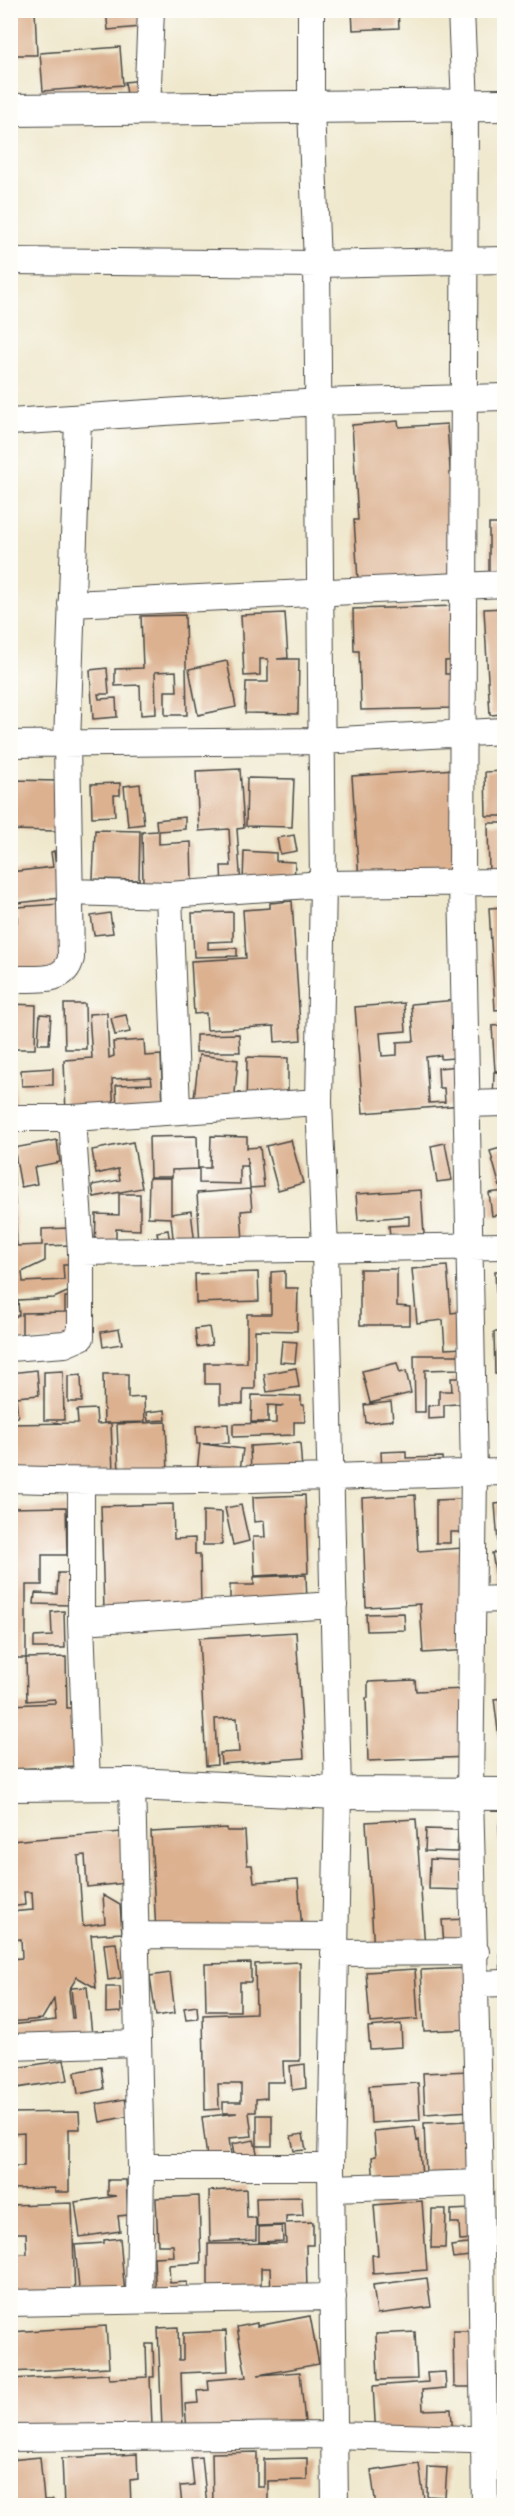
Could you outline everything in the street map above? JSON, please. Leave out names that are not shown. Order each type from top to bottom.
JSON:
[{"type":"street","points":[[147,108],[151,10]]},
{"type":"street","points":[[311,10],[311,108],[317,264],[322,741],[323,884],[319,1102],[325,1249],[338,1793],[332,2177],[335,2505]]},
{"type":"street","points":[[461,10],[465,105],[462,882],[474,1472],[470,1794],[476,1952],[480,2183],[494,2440],[484,2505]]},
{"type":"street","points":[[10,110],[504,105]]},
{"type":"street","points":[[10,261],[317,264],[504,260]]},
{"type":"street","points":[[10,422],[319,402],[504,397]]},
{"type":"street","points":[[10,979],[52,978],[63,975],[69,967],[67,744],[78,419]]},
{"type":"street","points":[[71,604],[464,584],[504,584]]},
{"type":"street","points":[[10,744],[322,741],[504,731]]},
{"type":"street","points":[[70,892],[169,895],[323,884],[504,882]]},
{"type":"street","points":[[169,895],[177,1110]]},
{"type":"street","points":[[10,1118],[72,1118],[319,1102]]},
{"type":"street","points":[[467,1104],[504,1103]]},
{"type":"street","points":[[10,1348],[65,1344],[81,1337],[81,1252],[72,1118]]},
{"type":"street","points":[[81,1252],[504,1246]]},
{"type":"street","points":[[10,1479],[81,1481],[329,1479],[504,1472]]},
{"type":"street","points":[[81,1481],[81,1622],[87,1785]]},
{"type":"street","points":[[473,1599],[504,1599]]},
{"type":"street","points":[[81,1622],[333,1605]]},
{"type":"street","points":[[10,1785],[132,1784],[338,1793],[504,1794]]},
{"type":"street","points":[[132,1784],[141,2167],[139,2300]]},
{"type":"street","points":[[135,1935],[476,1952]]},
{"type":"street","points":[[476,1984],[504,1983]]},
{"type":"street","points":[[10,2048],[137,2043]]},
{"type":"street","points":[[141,2167],[480,2183]]},
{"type":"street","points":[[10,2303],[333,2297]]},
{"type":"street","points":[[10,2438],[333,2435],[494,2440]]},
{"type":"building","points":[[10,10],[35,10],[37,55],[10,55]]},
{"type":"building","points":[[106,10],[139,10],[141,27],[108,30]]},
{"type":"building","points":[[352,10],[398,10],[399,28],[353,30]]},
{"type":"building","points":[[120,47],[123,85],[43,91],[40,53]]},
{"type":"building","points":[[143,80],[145,92],[127,94],[125,82]]},
{"type":"building","points":[[398,421],[399,427],[447,424],[457,574],[358,580],[354,520],[358,520],[352,425]]},
{"type":"building","points":[[489,524],[504,524],[504,582],[489,582]]},
{"type":"building","points":[[456,606],[458,660],[445,661],[445,674],[453,674],[454,708],[361,710],[359,651],[354,651],[353,609]]},
{"type":"building","points":[[504,608],[504,714],[490,715],[484,609]]},
{"type":"building","points":[[285,613],[288,658],[277,659],[299,659],[298,714],[245,713],[246,682],[268,682],[268,659],[260,659],[260,675],[244,676],[241,615]]},
{"type":"building","points":[[185,615],[187,715],[165,715],[165,691],[177,691],[176,671],[155,672],[156,714],[141,715],[140,685],[115,686],[115,669],[143,668],[141,616]]},
{"type":"building","points":[[227,661],[236,707],[198,715],[189,669]]},
{"type":"building","points":[[107,668],[109,694],[98,694],[99,699],[116,698],[117,717],[93,719],[90,670]]},
{"type":"building","points":[[240,769],[244,828],[237,829],[241,886],[222,887],[221,866],[231,866],[229,829],[199,831],[196,771]]},
{"type":"building","points":[[455,769],[458,878],[359,880],[352,776]]},
{"type":"building","points":[[504,771],[504,816],[486,816],[485,772]]},
{"type":"building","points":[[247,778],[294,779],[292,827],[246,826]]},
{"type":"building","points":[[12,780],[57,781],[56,831],[11,830]]},
{"type":"building","points":[[120,783],[120,795],[114,795],[115,816],[92,817],[91,784]]},
{"type":"building","points":[[140,784],[144,824],[128,826],[124,786]]},
{"type":"building","points":[[185,817],[185,829],[159,831],[159,844],[191,842],[192,882],[143,884],[142,832],[157,831],[156,820]]},
{"type":"building","points":[[488,823],[504,823],[504,876],[489,876]]},
{"type":"building","points":[[95,830],[140,831],[139,880],[93,879]]},
{"type":"building","points":[[294,835],[297,851],[280,854],[277,838]]},
{"type":"building","points":[[54,851],[60,898],[10,904],[10,872],[53,867],[51,852]]},
{"type":"building","points":[[244,851],[276,853],[276,861],[295,862],[294,884],[243,882]]},
{"type":"building","points":[[292,901],[301,1040],[275,1042],[274,1026],[207,1030],[206,1013],[194,1014],[191,961],[246,958],[243,910],[270,908],[270,903]]},
{"type":"building","points":[[61,904],[61,980],[10,983],[10,923],[17,922],[17,907]]},
{"type":"building","points":[[504,907],[504,1009],[495,1010],[489,908]]},
{"type":"building","points":[[233,912],[233,941],[208,942],[208,949],[237,948],[237,956],[194,957],[192,913]]},
{"type":"building","points":[[110,913],[113,933],[94,935],[91,916]]},
{"type":"building","points":[[457,1000],[468,1057],[441,1059],[441,1055],[426,1057],[429,1103],[445,1102],[444,1088],[439,1088],[438,1068],[459,1066],[462,1105],[363,1113],[355,1007],[404,1003],[406,1031],[380,1033],[382,1056],[397,1055],[397,1042],[414,1041],[411,1004]]},
{"type":"building","points":[[10,1004],[36,1005],[35,1049],[10,1049]]},
{"type":"building","points":[[64,1004],[85,1004],[86,1049],[65,1049]]},
{"type":"building","points":[[107,1013],[109,1058],[114,1056],[113,1042],[144,1040],[145,1056],[161,1055],[163,1108],[117,1110],[116,1085],[152,1084],[151,1077],[112,1079],[114,1111],[66,1114],[64,1060],[92,1058],[89,1014]]},
{"type":"building","points":[[40,1014],[51,1015],[49,1044],[38,1044]]},
{"type":"building","points":[[126,1015],[130,1032],[115,1035],[111,1018]]},
{"type":"building","points":[[504,1025],[504,1071],[495,1071],[492,1026]]},
{"type":"building","points":[[239,1034],[240,1052],[196,1052],[196,1035]]},
{"type":"building","points":[[199,1055],[238,1060],[235,1093],[240,1093],[238,1112],[193,1107]]},
{"type":"building","points":[[247,1057],[288,1058],[288,1091],[297,1091],[297,1109],[246,1109]]},
{"type":"building","points":[[53,1068],[53,1085],[22,1086],[21,1070]]},
{"type":"building","points":[[494,1072],[504,1072],[504,1104],[493,1103]]},
{"type":"building","points":[[10,1074],[15,1074],[15,1104],[10,1104]]},
{"type":"building","points":[[197,1136],[198,1169],[172,1170],[172,1177],[150,1177],[149,1137]]},
{"type":"building","points":[[211,1136],[247,1137],[247,1148],[260,1147],[264,1187],[250,1188],[247,1157],[247,1166],[240,1166],[240,1184],[199,1183],[199,1168],[210,1168]]},
{"type":"building","points":[[10,1140],[12,1140],[17,1246],[42,1245],[42,1229],[70,1228],[71,1245],[45,1246],[45,1261],[22,1272],[23,1282],[64,1280],[63,1265],[75,1265],[76,1288],[54,1298],[18,1300],[19,1315],[10,1319]]},
{"type":"building","points":[[57,1140],[60,1162],[34,1167],[37,1184],[21,1187],[14,1148]]},
{"type":"building","points":[[291,1140],[303,1183],[278,1190],[266,1146]]},
{"type":"building","points":[[133,1142],[142,1188],[94,1197],[92,1185],[120,1180],[118,1169],[96,1174],[92,1150]]},
{"type":"building","points":[[445,1143],[452,1180],[437,1182],[431,1146]]},
{"type":"building","points":[[504,1147],[504,1186],[500,1187],[490,1151]]},
{"type":"building","points":[[149,1178],[171,1178],[171,1214],[191,1211],[195,1245],[174,1247],[171,1218],[148,1217]]},
{"type":"building","points":[[250,1189],[252,1210],[241,1211],[243,1241],[200,1245],[197,1193]]},
{"type":"building","points":[[421,1190],[424,1234],[390,1236],[389,1226],[409,1225],[409,1216],[358,1220],[356,1194]]},
{"type":"building","points":[[504,1191],[504,1214],[492,1216],[489,1193]]},
{"type":"building","points":[[119,1194],[140,1194],[140,1230],[116,1229],[116,1251],[95,1251],[96,1214],[119,1215]]},
{"type":"building","points":[[168,1230],[170,1243],[159,1245],[157,1232]]},
{"type":"building","points":[[447,1266],[451,1313],[459,1312],[463,1348],[445,1349],[443,1320],[417,1323],[412,1269]]},
{"type":"building","points":[[360,1269],[397,1269],[397,1306],[410,1307],[410,1325],[360,1325]]},
{"type":"building","points":[[285,1271],[285,1288],[298,1288],[297,1331],[255,1330],[255,1389],[243,1389],[243,1404],[220,1404],[220,1384],[205,1384],[205,1363],[247,1363],[247,1314],[271,1314],[271,1272]]},
{"type":"building","points":[[495,1271],[504,1271],[504,1292],[496,1292]]},
{"type":"building","points":[[258,1272],[259,1301],[196,1303],[195,1274]]},
{"type":"building","points":[[65,1297],[77,1297],[72,1339],[22,1341],[22,1313],[65,1312]]},
{"type":"building","points":[[209,1327],[212,1345],[197,1347],[195,1329]]},
{"type":"building","points":[[119,1329],[122,1344],[103,1347],[101,1332]]},
{"type":"building","points":[[494,1332],[504,1332],[504,1374],[495,1374]]},
{"type":"building","points":[[282,1341],[297,1342],[295,1363],[280,1362]]},
{"type":"building","points":[[414,1355],[459,1355],[459,1369],[425,1370],[425,1412],[415,1412]]},
{"type":"building","points":[[397,1363],[400,1373],[406,1371],[411,1393],[370,1403],[362,1371]]},
{"type":"building","points":[[296,1368],[299,1387],[267,1392],[264,1374]]},
{"type":"building","points":[[37,1370],[39,1395],[16,1397],[18,1417],[10,1418],[10,1373]]},
{"type":"building","points":[[63,1371],[64,1420],[44,1420],[44,1372]]},
{"type":"building","points":[[103,1374],[128,1374],[128,1398],[144,1397],[145,1422],[104,1423]]},
{"type":"building","points":[[81,1375],[82,1402],[68,1402],[68,1376]]},
{"type":"building","points":[[451,1378],[468,1378],[469,1403],[444,1405],[444,1418],[428,1419],[428,1406],[439,1405],[439,1391],[452,1391]]},
{"type":"building","points":[[252,1395],[301,1396],[305,1422],[294,1422],[294,1435],[233,1437],[233,1424],[276,1423],[276,1406],[284,1406],[268,1405],[268,1422],[251,1422]]},
{"type":"building","points":[[391,1402],[393,1420],[366,1423],[364,1405]]},
{"type":"building","points":[[96,1409],[97,1424],[111,1423],[113,1472],[10,1476],[10,1424],[78,1423],[77,1410]]},
{"type":"building","points":[[165,1410],[166,1420],[148,1421],[147,1412]]},
{"type":"building","points":[[166,1422],[168,1472],[119,1474],[117,1424]]},
{"type":"building","points":[[228,1424],[229,1443],[202,1444],[243,1449],[239,1477],[197,1472],[200,1444],[197,1444],[196,1426]]},
{"type":"building","points":[[300,1443],[302,1470],[251,1473],[250,1446]]},
{"type":"building","points":[[406,1451],[406,1458],[442,1457],[443,1471],[382,1473],[381,1452]]},
{"type":"building","points":[[305,1495],[308,1573],[255,1576],[253,1537],[265,1537],[264,1521],[254,1522],[253,1497]]},
{"type":"building","points":[[415,1495],[418,1551],[463,1548],[470,1650],[423,1653],[420,1604],[366,1607],[362,1498]]},
{"type":"building","points":[[461,1499],[462,1532],[450,1532],[450,1543],[436,1543],[436,1500]]},
{"type":"building","points":[[504,1503],[504,1542],[498,1543],[495,1504]]},
{"type":"building","points":[[173,1504],[174,1539],[195,1538],[195,1554],[200,1554],[201,1607],[104,1610],[101,1506]]},
{"type":"building","points":[[241,1505],[249,1541],[233,1545],[225,1508]]},
{"type":"building","points":[[66,1507],[67,1555],[42,1555],[42,1585],[26,1585],[26,1658],[10,1658],[10,1508]]},
{"type":"building","points":[[203,1511],[222,1512],[222,1545],[203,1545]]},
{"type":"building","points":[[504,1551],[504,1604],[501,1605],[492,1553]]},
{"type":"building","points":[[58,1573],[70,1573],[69,1605],[34,1604],[35,1593],[57,1594]]},
{"type":"building","points":[[306,1575],[307,1603],[230,1605],[230,1585],[254,1585],[254,1577]]},
{"type":"building","points":[[64,1611],[65,1648],[34,1648],[34,1637],[52,1636],[51,1612]]},
{"type":"building","points":[[404,1613],[405,1630],[367,1631],[366,1614]]},
{"type":"building","points":[[296,1632],[304,1758],[221,1764],[220,1753],[239,1752],[237,1718],[215,1719],[217,1765],[206,1766],[199,1638]]},
{"type":"building","points":[[66,1657],[67,1708],[76,1708],[78,1766],[10,1769],[10,1705],[55,1703],[55,1699],[27,1701],[26,1658]]},
{"type":"building","points":[[415,1680],[416,1691],[466,1689],[469,1757],[368,1761],[366,1698],[368,1698],[368,1682]]},
{"type":"building","points":[[504,1698],[504,1762],[502,1762],[494,1699]]},
{"type":"building","points":[[416,1819],[425,1948],[374,1951],[366,1822]]},
{"type":"building","points":[[499,1825],[504,1825],[504,1876],[502,1876]]},
{"type":"building","points":[[227,1828],[227,1831],[245,1831],[247,1865],[252,1865],[254,1882],[298,1879],[302,1931],[156,1933],[151,1832]]},
{"type":"building","points":[[426,1829],[458,1830],[457,1852],[425,1851]]},
{"type":"building","points":[[122,1832],[126,1883],[87,1887],[85,1855],[78,1856],[83,1926],[105,1923],[103,1895],[120,1905],[122,1933],[91,1935],[96,1988],[77,1977],[69,1990],[72,2018],[74,2018],[71,1988],[87,1987],[92,2034],[10,2043],[10,2025],[56,2020],[54,1999],[42,2019],[10,2022],[10,1959],[22,1958],[21,1939],[10,1940],[10,1912],[33,1910],[32,1892],[24,1892],[25,1905],[10,1907],[10,1841]]},
{"type":"building","points":[[430,1859],[471,1861],[470,1890],[429,1889]]},
{"type":"building","points":[[468,1919],[470,1943],[444,1945],[442,1920]]},
{"type":"building","points":[[116,1943],[121,1978],[108,1980],[104,1944]]},
{"type":"building","points":[[504,1948],[504,1980],[501,1980],[500,1949]]},
{"type":"building","points":[[300,1962],[300,2061],[283,2061],[284,2082],[267,2082],[267,2098],[256,2099],[256,2112],[249,2112],[252,2136],[229,2138],[233,2171],[209,2174],[202,2117],[237,2113],[223,2113],[223,2102],[241,2102],[241,2084],[218,2084],[219,2109],[205,2110],[203,2015],[256,2013],[255,1964]]},
{"type":"building","points":[[251,1963],[251,1982],[240,1982],[240,2011],[206,2011],[205,1964]]},
{"type":"building","points":[[472,1968],[474,2029],[424,2031],[421,1970]]},
{"type":"building","points":[[415,1969],[418,2019],[370,2023],[366,1972]]},
{"type":"building","points":[[170,1973],[175,2013],[156,2016],[150,1976]]},
{"type":"building","points":[[106,1987],[120,1987],[121,2012],[106,2013]]},
{"type":"building","points":[[197,2006],[198,2019],[186,2020],[184,2008]]},
{"type":"building","points":[[401,2024],[402,2047],[370,2049],[368,2027]]},
{"type":"building","points":[[64,2060],[68,2080],[10,2089],[10,2069]]},
{"type":"building","points":[[305,2064],[306,2088],[292,2090],[290,2066]]},
{"type":"building","points":[[101,2067],[104,2089],[78,2094],[75,2072]]},
{"type":"building","points":[[469,2071],[471,2111],[425,2114],[423,2073]]},
{"type":"building","points":[[418,2083],[420,2120],[371,2123],[369,2086]]},
{"type":"building","points":[[125,2099],[129,2116],[100,2122],[97,2104]]},
{"type":"building","points":[[79,2112],[80,2129],[69,2129],[69,2192],[55,2192],[55,2188],[10,2189],[10,2166],[24,2166],[24,2133],[10,2134],[10,2113]]},
{"type":"building","points":[[257,2115],[272,2115],[272,2146],[257,2146]]},
{"type":"building","points":[[469,2121],[471,2172],[426,2174],[424,2123]]},
{"type":"building","points":[[415,2127],[417,2141],[419,2140],[422,2176],[374,2184],[372,2157],[376,2156],[374,2131]]},
{"type":"building","points":[[303,2134],[306,2150],[294,2151],[291,2136]]},
{"type":"building","points":[[254,2140],[259,2161],[236,2165],[232,2144]]},
{"type":"building","points":[[108,2180],[126,2180],[128,2215],[118,2216],[120,2231],[80,2237],[75,2202],[117,2196],[108,2195]]},
{"type":"building","points":[[246,2189],[247,2218],[256,2218],[256,2240],[210,2242],[209,2191]]},
{"type":"building","points":[[199,2196],[201,2263],[169,2265],[170,2283],[187,2282],[188,2297],[156,2299],[154,2257],[174,2256],[173,2245],[158,2245],[156,2198]]},
{"type":"building","points":[[302,2197],[303,2215],[286,2216],[286,2223],[313,2222],[313,2245],[306,2245],[307,2293],[271,2293],[270,2268],[261,2268],[261,2295],[208,2296],[208,2244],[286,2243],[285,2225],[257,2226],[256,2198]]},
{"type":"building","points":[[422,2201],[427,2270],[373,2274],[372,2255],[378,2255],[374,2205]]},
{"type":"building","points":[[72,2203],[75,2300],[10,2302],[10,2255],[27,2254],[26,2233],[11,2233],[10,2205]]},
{"type":"building","points":[[432,2209],[446,2209],[445,2248],[431,2248]]},
{"type":"building","points":[[472,2209],[473,2240],[460,2241],[459,2223],[451,2223],[451,2210]]},
{"type":"building","points":[[282,2226],[283,2241],[259,2242],[259,2227]]},
{"type":"building","points":[[120,2238],[125,2295],[80,2299],[75,2245],[104,2243],[104,2240]]},
{"type":"building","points":[[476,2243],[478,2255],[453,2258],[451,2246]]},
{"type":"building","points":[[427,2278],[431,2307],[377,2314],[373,2285]]},
{"type":"building","points":[[310,2316],[319,2364],[258,2375],[300,2372],[305,2423],[187,2432],[185,2404],[198,2403],[197,2391],[209,2390],[208,2380],[246,2377],[237,2327],[257,2323],[257,2326]]},
{"type":"building","points":[[106,2326],[109,2367],[10,2372],[10,2332]]},
{"type":"building","points":[[178,2327],[179,2360],[183,2360],[183,2333],[226,2331],[228,2371],[181,2373],[183,2428],[162,2429],[158,2328]]},
{"type":"building","points":[[453,2331],[477,2331],[478,2387],[454,2387]]},
{"type":"building","points":[[415,2332],[417,2379],[378,2380],[376,2334]]},
{"type":"building","points":[[146,2344],[153,2344],[154,2377],[150,2377],[152,2426],[10,2432],[10,2379],[108,2374],[109,2379],[147,2377]]},
{"type":"building","points":[[445,2372],[446,2388],[422,2390],[423,2410],[451,2409],[453,2434],[376,2437],[373,2386],[428,2382],[427,2373]]},
{"type":"building","points":[[257,2452],[257,2487],[264,2487],[264,2459],[307,2458],[307,2480],[268,2481],[268,2506],[213,2506],[212,2453]]},
{"type":"building","points":[[137,2454],[138,2479],[130,2480],[131,2506],[64,2506],[62,2458]]},
{"type":"building","points":[[40,2457],[44,2500],[53,2500],[54,2506],[10,2506],[10,2460]]},
{"type":"building","points":[[202,2457],[207,2506],[182,2506],[180,2486],[194,2485],[191,2458]]},
{"type":"building","points":[[419,2464],[425,2506],[376,2506],[371,2471]]},
{"type":"building","points":[[428,2467],[447,2468],[445,2497],[427,2496]]}]
